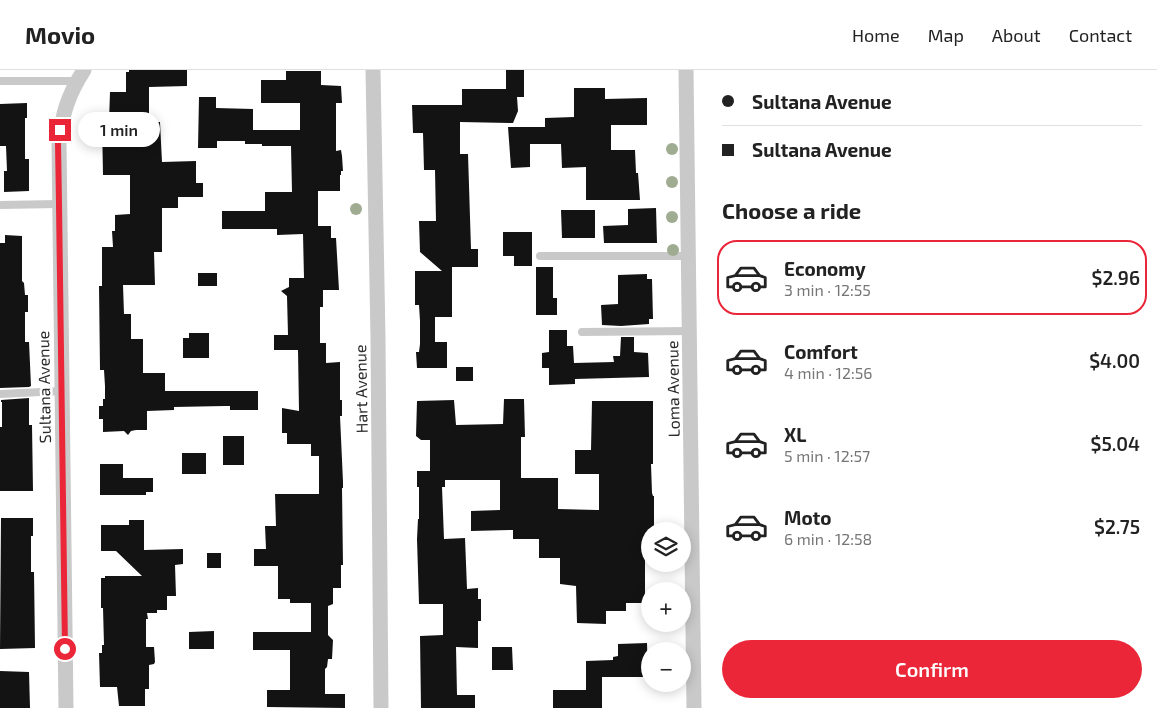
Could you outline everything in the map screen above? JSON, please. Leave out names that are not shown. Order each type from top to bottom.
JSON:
[{"type":"street","name":"Hart Avenue","points":[[373,70],[378,338],[381,708]]},
{"type":"street","name":"Loma Avenue","points":[[686,70],[694,708]]},
{"type":"street","name":"Sultana Avenue","points":[[66,708],[58,143],[62,117],[80,75]]},
{"type":"lane","points":[[0,80],[80,75]]},
{"type":"lane","points":[[0,205],[59,204]]},
{"type":"lane","points":[[540,256],[688,256]]},
{"type":"lane","points":[[582,332],[689,331]]},
{"type":"lane","points":[[0,394],[62,391]]},
{"type":"building","points":[[129,70],[187,70],[187,86],[149,87],[149,122],[160,122],[162,162],[196,161],[196,183],[203,183],[203,197],[178,197],[178,208],[162,208],[162,252],[154,252],[155,285],[123,285],[124,314],[131,314],[131,339],[143,339],[143,373],[165,373],[165,391],[258,391],[258,410],[230,410],[230,406],[225,406],[174,407],[174,410],[147,411],[147,430],[131,431],[128,435],[124,431],[103,432],[103,419],[99,419],[99,406],[103,406],[103,399],[105,399],[105,386],[104,370],[100,370],[99,286],[102,286],[102,247],[113,247],[112,231],[115,231],[115,215],[130,214],[130,175],[103,175],[102,122],[109,122],[110,92],[126,92],[126,72],[129,72]]},
{"type":"building","points":[[506,70],[524,70],[524,97],[517,97],[518,111],[513,123],[460,122],[460,154],[468,154],[471,249],[478,249],[478,267],[452,267],[452,317],[435,317],[435,342],[447,342],[447,368],[417,368],[416,352],[419,352],[420,321],[419,305],[415,305],[415,271],[442,271],[420,252],[419,221],[436,221],[435,170],[424,170],[423,133],[413,133],[412,105],[462,105],[462,89],[506,89]]},
{"type":"building","points":[[286,71],[321,71],[321,85],[341,86],[342,103],[336,103],[336,151],[341,150],[343,171],[341,171],[340,175],[340,191],[318,191],[318,226],[331,226],[331,238],[336,238],[339,290],[323,290],[323,307],[320,307],[320,343],[326,343],[326,363],[340,362],[340,400],[342,400],[342,416],[340,416],[343,482],[343,565],[341,565],[341,588],[333,588],[333,604],[328,606],[328,635],[333,640],[332,659],[328,659],[325,669],[325,694],[345,694],[345,708],[267,707],[267,690],[290,690],[290,650],[253,650],[253,632],[311,632],[311,603],[290,603],[290,599],[278,599],[278,566],[254,566],[254,549],[266,549],[265,526],[276,526],[275,494],[319,494],[319,456],[311,456],[311,444],[287,444],[287,433],[282,433],[282,408],[299,411],[298,350],[274,350],[274,335],[288,335],[287,296],[281,291],[289,287],[289,278],[304,278],[303,234],[277,235],[277,229],[222,229],[222,211],[265,211],[265,192],[292,192],[291,146],[262,146],[262,144],[245,144],[245,141],[217,141],[217,148],[198,148],[199,97],[216,97],[216,108],[253,109],[253,130],[300,130],[300,103],[261,103],[261,80],[286,80]]},
{"type":"building","points":[[574,88],[605,88],[605,99],[647,98],[647,125],[611,125],[611,150],[635,150],[640,200],[586,200],[586,167],[562,168],[561,144],[530,144],[530,167],[511,168],[508,127],[545,127],[545,118],[574,117]]},
{"type":"building","points":[[27,103],[25,159],[29,159],[29,191],[4,192],[4,171],[7,171],[6,146],[0,146],[0,104]]},
{"type":"building","points":[[656,208],[657,243],[604,243],[603,226],[628,225],[628,209]]},
{"type":"building","points":[[561,210],[595,210],[595,238],[562,238]]},
{"type":"building","points":[[503,232],[532,232],[532,266],[514,266],[514,256],[503,256]]},
{"type":"building","points":[[5,235],[22,236],[22,281],[24,283],[25,295],[28,295],[28,312],[25,312],[25,342],[29,342],[31,386],[29,387],[0,388],[0,243],[5,243]]},
{"type":"building","points":[[536,267],[553,267],[553,298],[557,298],[557,315],[536,315]]},
{"type":"building","points":[[198,273],[217,273],[217,286],[198,286]]},
{"type":"building","points":[[647,274],[647,279],[652,279],[653,319],[649,319],[649,324],[602,325],[601,305],[618,304],[618,275]]},
{"type":"building","points":[[549,330],[567,330],[567,346],[573,346],[574,363],[614,362],[613,356],[620,356],[621,337],[634,337],[634,352],[648,353],[649,377],[575,379],[575,384],[549,385],[549,368],[542,368],[542,353],[549,352]]},
{"type":"building","points":[[189,333],[209,333],[209,358],[183,358],[183,338],[189,338]]},
{"type":"building","points":[[456,367],[473,367],[473,381],[456,381]]},
{"type":"building","points":[[29,398],[29,425],[32,425],[33,491],[0,491],[1,400]]},
{"type":"building","points":[[504,399],[524,399],[525,437],[521,437],[521,478],[558,478],[558,509],[599,510],[599,474],[575,474],[575,450],[591,450],[592,401],[653,401],[653,464],[651,464],[654,522],[641,522],[641,572],[645,572],[645,582],[641,582],[641,603],[626,603],[626,611],[606,611],[606,624],[577,623],[576,586],[560,584],[560,558],[539,558],[539,539],[513,539],[513,530],[471,531],[471,511],[500,510],[500,480],[445,480],[445,487],[442,487],[444,539],[465,538],[467,589],[478,588],[478,599],[481,599],[481,621],[478,621],[478,648],[456,647],[457,695],[475,695],[475,708],[421,708],[420,636],[443,635],[443,604],[419,604],[417,539],[419,487],[417,487],[417,471],[430,471],[430,440],[421,440],[416,436],[417,401],[454,400],[456,425],[503,424]]},
{"type":"building","points":[[223,436],[244,436],[244,465],[223,465]]},
{"type":"building","points":[[182,453],[206,453],[206,474],[182,474]]},
{"type":"building","points":[[100,464],[123,464],[123,478],[153,478],[153,492],[146,492],[146,495],[100,495]]},
{"type":"building","points":[[1,518],[33,518],[31,572],[34,572],[35,648],[0,649]]},
{"type":"building","points":[[129,520],[144,520],[144,550],[183,549],[183,564],[175,565],[176,596],[167,596],[167,610],[147,613],[146,647],[154,647],[155,662],[149,665],[149,689],[145,689],[145,706],[119,706],[117,687],[100,687],[99,653],[102,653],[102,645],[104,645],[101,578],[105,578],[105,576],[142,576],[116,551],[101,551],[101,525],[129,525]]},
{"type":"building","points":[[207,553],[221,553],[221,568],[207,568]]},
{"type":"building","points":[[214,631],[214,649],[189,649],[189,632]]},
{"type":"building","points":[[641,643],[641,677],[602,677],[602,708],[553,708],[553,690],[586,690],[586,661],[613,660],[613,657],[618,656],[618,644]]},
{"type":"building","points":[[492,647],[512,647],[513,670],[492,670]]},
{"type":"building","points":[[0,671],[29,672],[30,708],[0,708]]},
{"type":"route","points":[[60,130],[58,143],[65,649]]}]
